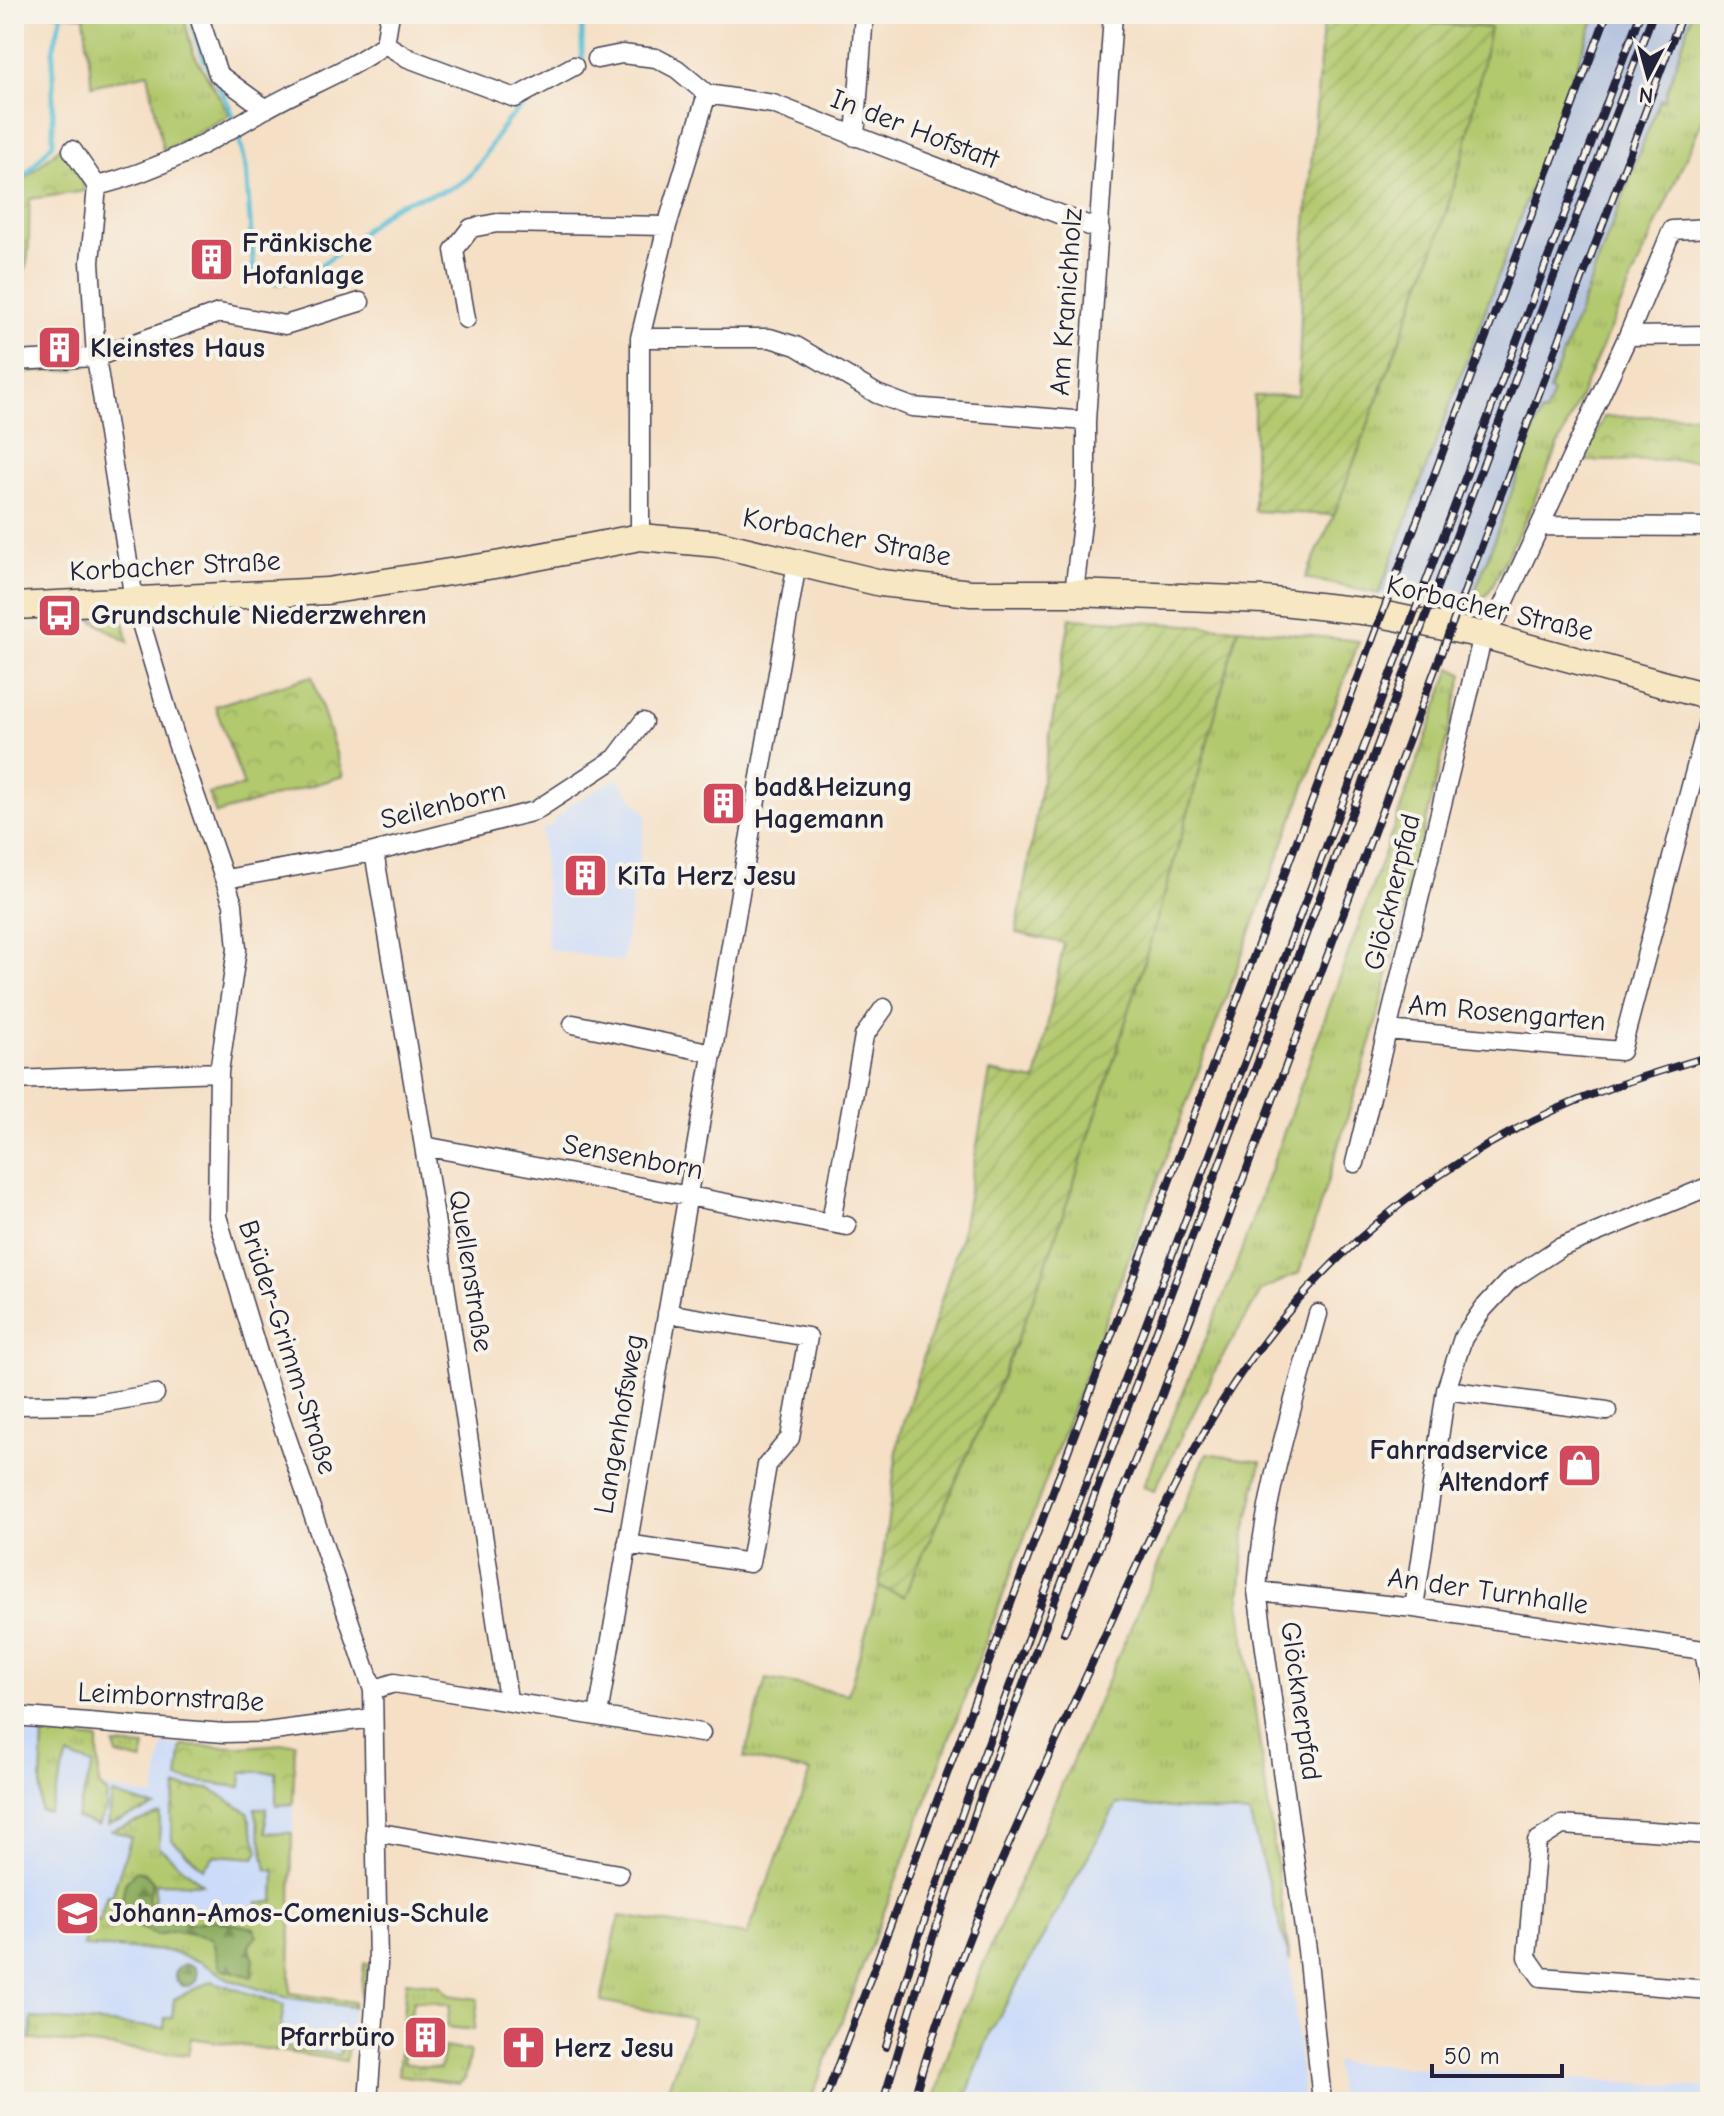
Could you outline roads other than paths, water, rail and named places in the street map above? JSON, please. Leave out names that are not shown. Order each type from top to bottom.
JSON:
[{"type":"street","points":[[198,14],[218,74],[259,113]]},
{"type":"street","points":[[72,150],[97,186],[177,159],[259,113],[352,68],[385,44],[390,14]]},
{"type":"street","points":[[855,137],[864,14]]},
{"type":"street","name":"Am Kranichholz","points":[[1074,593],[1086,488],[1086,421],[1113,14]]},
{"type":"street","points":[[385,44],[408,58],[515,98],[574,66]]},
{"type":"street","points":[[597,59],[622,54],[656,58],[677,69],[707,94],[667,226],[640,338],[640,537]]},
{"type":"street","name":"In der Hofstatt","points":[[707,94],[773,104],[1100,230]]},
{"type":"street","name":"Brüder-Grimm-Straße","points":[[97,186],[90,262],[96,357],[134,600],[177,743],[233,904],[237,949],[219,1072],[217,1216],[259,1356],[373,1690],[378,1964],[368,2102]]},
{"type":"street","points":[[466,319],[454,250],[471,228],[497,223],[667,226]]},
{"type":"street","name":"Glöcknerpfad","points":[[1355,1163],[1483,635],[1499,614],[1628,336],[1672,230],[1710,228]]},
{"type":"street","points":[[14,361],[96,357],[219,313],[285,325],[360,302]]},
{"type":"street","points":[[1628,336],[1710,335]]},
{"type":"street","points":[[640,338],[770,338],[796,346],[877,394],[912,407],[1086,421]]},
{"type":"street","points":[[1540,526],[1710,527]]},
{"type":"street","name":"Korbacher Straße","points":[[14,606],[327,591],[501,564],[640,537],[719,544],[881,583],[971,593],[1074,593],[1297,603],[1371,612],[1483,635],[1710,697]]},
{"type":"street","name":"Langenhofsweg","points":[[598,1715],[797,563]]},
{"type":"street","name":"Am Rosengarten","points":[[1387,1030],[1621,1051],[1710,714]]},
{"type":"street","name":"Seilenborn","points":[[226,879],[374,852],[535,811],[616,758],[643,722]]},
{"type":"street","name":"Quellenstraße","points":[[374,852],[424,1146],[508,1699]]},
{"type":"street","name":"Sensenborn","points":[[424,1146],[839,1224],[864,1036],[884,1008]]},
{"type":"street","points":[[573,1024],[713,1053]]},
{"type":"street","points":[[14,1080],[219,1072]]},
{"type":"street","points":[[1414,1608],[1446,1390],[1463,1338],[1509,1281],[1559,1248],[1710,1186]]},
{"type":"street","name":"Langenhofsweg","points":[[627,1544],[750,1563],[767,1465],[790,1438],[808,1337],[667,1313]]},
{"type":"street","name":"Glöcknerpfad","points":[[1318,1314],[1272,1481],[1260,1536],[1257,1591],[1307,1950],[1322,2102]]},
{"type":"street","points":[[1446,1390],[1607,1411]]},
{"type":"street","points":[[14,1405],[95,1404],[155,1394]]},
{"type":"street","name":"An der Turnhalle","points":[[1257,1591],[1414,1608],[1707,1651]]},
{"type":"street","points":[[1707,1651],[1710,1684]]},
{"type":"street","points":[[373,1690],[394,1683],[508,1699],[701,1733]]},
{"type":"street","name":"Leimbornstraße","points":[[14,1716],[224,1733],[266,1732],[373,1718]]},
{"type":"street","points":[[1710,1835],[1562,1825],[1537,1841],[1527,1957],[1541,1977],[1710,1990]]},
{"type":"street","points":[[375,1832],[619,1874]]},
{"type":"waterway","points":[[14,189],[53,143],[53,50],[62,14]]},
{"type":"waterway","points":[[582,14],[582,69]]},
{"type":"waterway","points":[[193,26],[202,53],[235,122]]},
{"type":"waterway","points":[[238,132],[246,168],[254,274],[270,282],[288,282],[326,261],[393,207],[459,184],[474,171],[514,114],[571,77]]},
{"type":"railway","points":[[824,2102],[1607,14]]},
{"type":"railway","points":[[886,2047],[916,1945],[970,1791],[1640,14]]},
{"type":"railway","points":[[883,2102],[929,1949],[980,1799],[1653,14]]},
{"type":"railway","points":[[1064,1633],[1161,1397],[1682,14]]},
{"type":"railway","points":[[913,2102],[929,2048],[968,1942],[1034,1787],[1164,1507],[1200,1438],[1250,1360],[1319,1278],[1398,1206],[1441,1174],[1555,1110],[1620,1084],[1710,1056]]},
{"type":"place","name":"Fränkische Hofanlage","points":[[211,259]]},
{"type":"place","name":"Kleinstes Haus","points":[[59,348]]},
{"type":"place","name":"Grundschule Niederzwehren","points":[[60,615]]},
{"type":"place","name":"bad&Heizung Hagemann","points":[[723,803]]},
{"type":"place","name":"KiTa Herz Jesu","points":[[586,876]]},
{"type":"place","name":"Fahrradservice Altendorf","points":[[1579,1466]]},
{"type":"place","name":"Johann-Amos-Comenius-Schule","points":[[78,1913]]},
{"type":"place","name":"Pfarrbüro","points":[[426,2037]]},
{"type":"place","name":"Herz Jesu","points":[[523,2048]]}]
